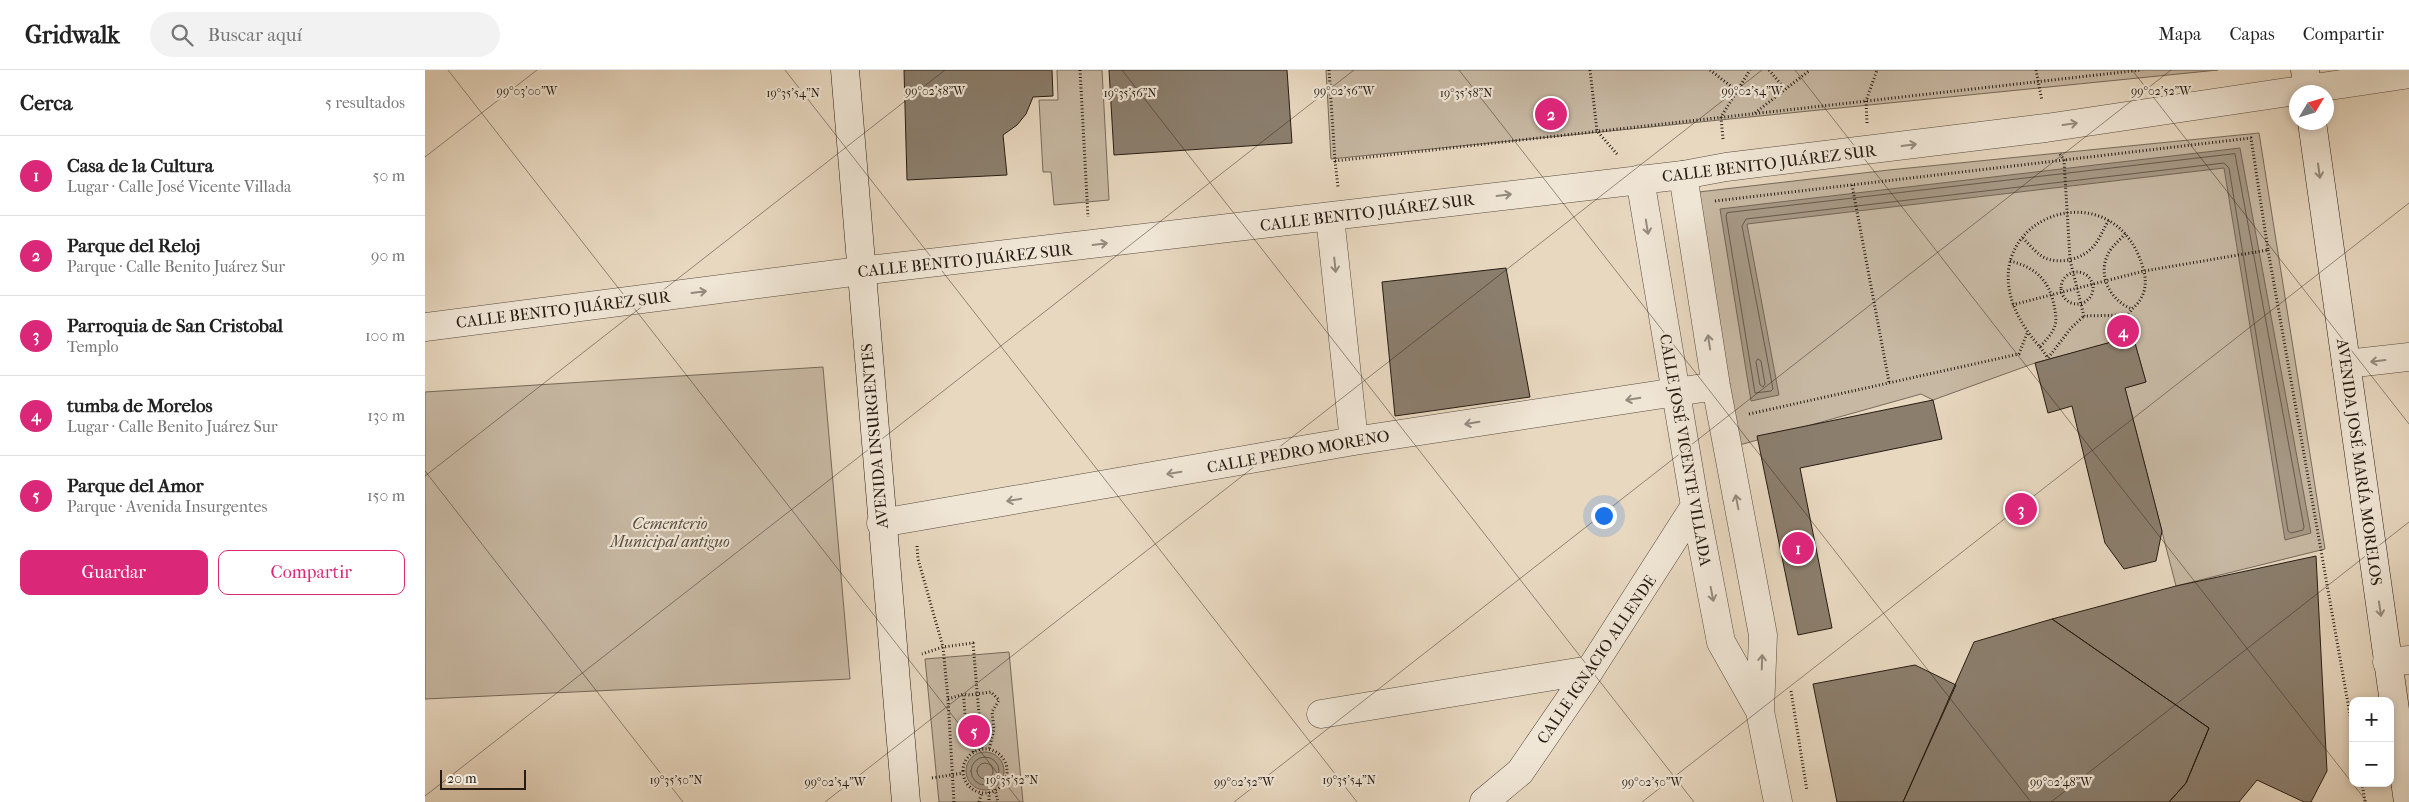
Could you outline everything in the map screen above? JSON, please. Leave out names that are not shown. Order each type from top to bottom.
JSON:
[{"type":"street","name":"AVENIDA INSURGENTES","points":[[845,70],[860,271],[906,802]]},
{"type":"street","name":"CALLE BENITO JUÁREZ SUR","points":[[425,327],[860,271],[1089,246],[2046,128],[2307,84],[2409,74]]},
{"type":"street","name":"AVENIDA JOSÉ MARÍA MORELOS","points":[[2313,130],[2346,364],[2398,661],[2408,802]]},
{"type":"street","name":"CALLE JOSÉ VICENTE VILLADA","points":[[1683,174],[1715,386],[1763,635],[1760,711],[1778,802]]},
{"type":"street","name":"CALLE JOSÉ VICENTE VILLADA","points":[[1640,179],[1675,393],[1721,642],[1760,711]]},
{"type":"street","points":[[1329,217],[1354,441]]},
{"type":"street","points":[[2346,364],[2409,357]]},
{"type":"street","name":"CALLE PEDRO MORENO","points":[[881,523],[1354,441],[1715,386]]},
{"type":"street","name":"CALLE IGNACIO ALLENDE","points":[[1485,802],[1520,772],[1590,670],[1695,506]]},
{"type":"street","points":[[1321,714],[1590,670]]},
{"type":"path","points":[[1080,70],[1089,246]]},
{"type":"path","points":[[1329,70],[1335,161],[2141,70]]},
{"type":"path","points":[[1590,70],[1597,131]]},
{"type":"path","points":[[1710,70],[1737,90]]},
{"type":"path","points":[[1721,117],[1750,70]]},
{"type":"path","points":[[1769,70],[1784,88]]},
{"type":"path","points":[[1754,113],[1784,88],[1810,70]]},
{"type":"path","points":[[1866,101],[1877,70]]},
{"type":"path","points":[[2036,70],[2038,81]]},
{"type":"path","points":[[1711,202],[2251,138],[2268,250],[2349,709]]},
{"type":"path","points":[[2063,160],[2070,260],[2084,316]]},
{"type":"path","points":[[1852,185],[1889,382]]},
{"type":"path","points":[[2068,212],[2090,213],[2109,220],[2126,233],[2138,251],[2144,271],[2145,292],[2140,303],[2128,315],[2084,316],[2065,334],[2048,358],[2015,312],[2008,291],[2008,269],[2015,248],[2029,230],[2047,218],[2068,212]]},
{"type":"path","points":[[2023,238],[2041,256],[2050,260],[2070,260],[2088,252],[2095,246],[2109,220]]},
{"type":"path","points":[[2126,233],[2114,245],[2106,260],[2104,269],[2107,287],[2123,305],[2132,309]]},
{"type":"path","points":[[2013,305],[2144,271],[2268,250]]},
{"type":"path","points":[[2010,261],[2025,265],[2041,276],[2052,295],[2056,323],[2052,332],[2040,347]]},
{"type":"path","points":[[2077,272],[2088,276],[2093,284],[2092,296],[2081,304],[2070,303],[2061,293],[2063,280],[2073,273],[2077,272]]},
{"type":"path","points":[[1747,414],[2019,354],[2028,331]]},
{"type":"path","points":[[916,518],[918,559],[943,647],[954,802]]},
{"type":"path","points":[[943,647],[973,643],[982,750]]},
{"type":"path","points":[[948,699],[964,694],[991,692],[999,700],[992,712],[994,729],[989,750]]},
{"type":"path","points":[[964,694],[963,709],[966,716],[963,724],[973,736],[973,752]]},
{"type":"path","points":[[989,750],[998,754],[1006,765],[1005,779],[995,790],[982,792],[969,786],[963,773],[966,759],[973,752],[989,750]]},
{"type":"path","points":[[2363,787],[2365,802]]},
{"type":"path","points":[[995,790],[998,802]]},
{"type":"path","points":[[979,802],[982,792]]},
{"type":"path","points":[[989,792],[989,802]]},
{"type":"green space","points":[[1057,70],[1102,70],[1109,200],[1054,205],[1051,172],[1043,172],[1039,100],[1058,100]]},
{"type":"green space","points":[[1326,70],[2218,70],[1331,159]]},
{"type":"green space","points":[[2259,133],[2325,549],[2176,586],[2125,388],[2146,382],[2133,337],[2035,363],[1933,400],[1921,394],[1736,446],[1690,193],[1889,170]]},
{"type":"green space","name":"Cementerio Municipal antiguo","points":[[823,367],[850,679],[425,699],[425,392]]},
{"type":"green space","points":[[1009,652],[1023,802],[939,802],[925,659]]},
{"type":"water","points":[[2240,148],[2311,533],[2285,540],[2224,168],[1747,224],[1779,395],[1751,401],[1720,209]]},
{"type":"water","points":[[985,752],[999,757],[1004,771],[999,785],[985,790],[971,785],[966,771],[971,757]]},
{"type":"building","points":[[904,70],[1052,70],[1053,96],[1033,97],[1026,114],[1017,125],[1003,135],[1007,175],[907,180]]},
{"type":"building","points":[[1109,70],[1287,70],[1292,143],[1114,155]]},
{"type":"building","points":[[1506,268],[1530,397],[1395,416],[1382,282]]},
{"type":"building","points":[[2133,336],[2146,382],[2125,388],[2162,531],[2156,561],[2124,569],[2105,543],[2072,406],[2048,413],[2035,363]]},
{"type":"building","points":[[1933,400],[1942,439],[1800,468],[1832,628],[1798,635],[1757,436]]},
{"type":"building","points":[[2316,556],[2327,771],[2311,802],[2304,802],[2257,780],[2239,802],[2169,802],[2186,783],[2209,728],[2052,619],[2176,586]]},
{"type":"building","points":[[2052,619],[2209,728],[2186,783],[2169,802],[1903,802],[1974,642]]},
{"type":"building","points":[[1915,665],[1956,685],[1903,802],[1837,802],[1813,684]]},
{"type":"place","name":"Parque del Reloj","points":[[1551,114]]},
{"type":"place","name":"tumba de Morelos","points":[[2123,331]]},
{"type":"place","name":"Parroquia de San Cristobal","points":[[2021,509]]},
{"type":"place","name":"Casa de la Cultura","points":[[1798,548]]},
{"type":"place","name":"Parque del Amor","points":[[974,731]]}]
